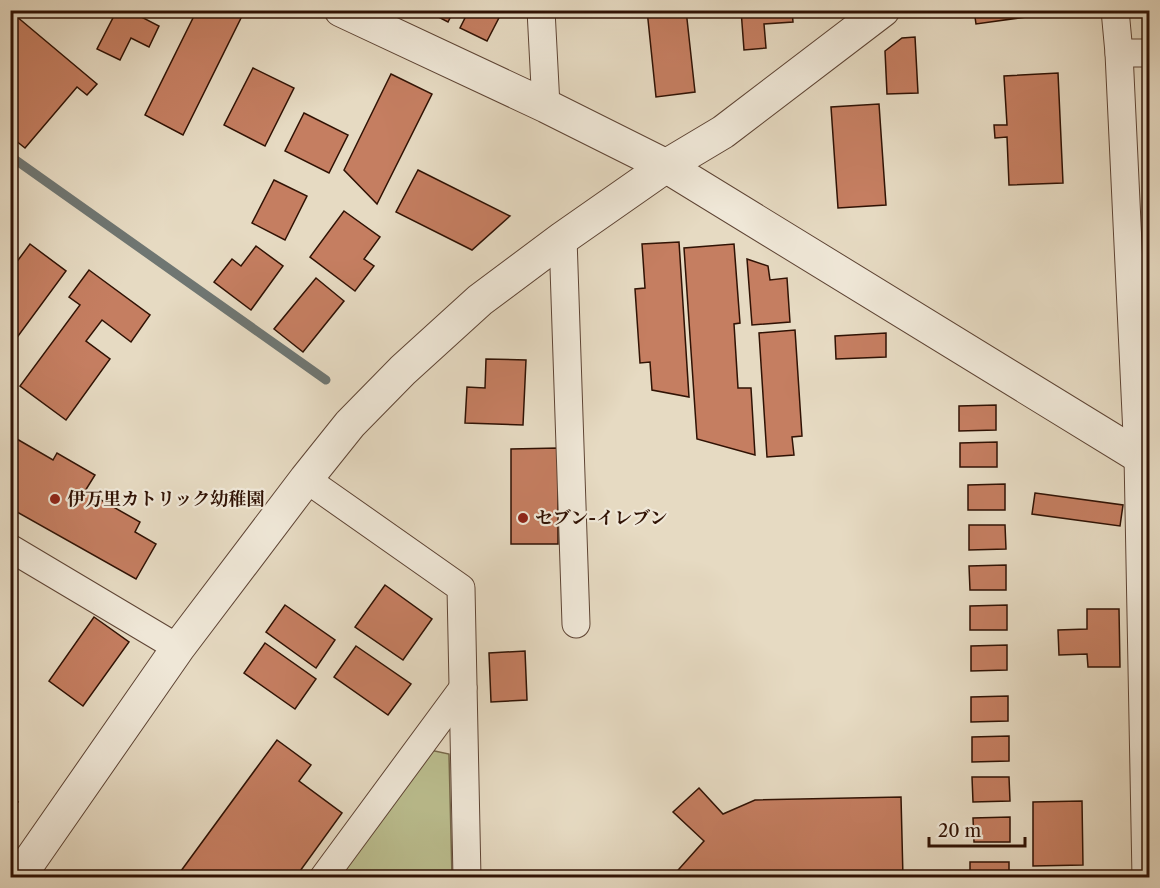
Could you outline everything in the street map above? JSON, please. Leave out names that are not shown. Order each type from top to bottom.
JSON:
[{"type":"street","points":[[341,10],[546,106],[666,166],[1144,459]]},
{"type":"street","points":[[541,10],[546,106]]},
{"type":"street","points":[[18,878],[178,648],[306,479],[350,424],[403,370],[480,300],[666,166],[723,132],[883,10]]},
{"type":"street","points":[[1115,10],[1144,459],[1146,878]]},
{"type":"street","points":[[1119,52],[1149,53]]},
{"type":"street","points":[[563,238],[576,624]]},
{"type":"street","points":[[306,479],[461,588],[467,878]]},
{"type":"street","points":[[10,548],[178,648]]},
{"type":"street","points":[[323,878],[463,688]]},
{"type":"green space","points":[[430,750],[449,754],[452,877],[337,878]]},
{"type":"building","points":[[117,10],[128,10],[159,26],[149,47],[131,38],[120,60],[97,49]]},
{"type":"building","points":[[197,10],[245,10],[183,135],[145,115]]},
{"type":"building","points":[[425,10],[454,10],[448,22]]},
{"type":"building","points":[[469,10],[503,10],[487,41],[460,28]]},
{"type":"building","points":[[647,10],[686,10],[695,92],[656,97]]},
{"type":"building","points":[[741,10],[792,10],[793,22],[764,24],[766,48],[744,50]]},
{"type":"building","points":[[974,10],[1026,10],[1026,17],[976,24]]},
{"type":"building","points":[[1033,10],[1074,10],[1033,12]]},
{"type":"building","points":[[16,16],[97,84],[87,95],[77,87],[25,148],[10,136],[10,23]]},
{"type":"building","points":[[915,37],[918,93],[887,94],[885,51],[902,38]]},
{"type":"building","points":[[253,68],[294,88],[265,146],[224,125]]},
{"type":"building","points":[[1058,73],[1063,183],[1009,185],[1007,137],[995,138],[994,125],[1007,125],[1004,76]]},
{"type":"building","points":[[391,74],[432,94],[377,204],[344,170]]},
{"type":"building","points":[[879,104],[886,205],[838,208],[831,107]]},
{"type":"building","points":[[304,113],[348,135],[329,173],[285,151]]},
{"type":"building","points":[[418,170],[510,216],[472,250],[396,212]]},
{"type":"building","points":[[10,174],[17,179],[10,188]]},
{"type":"building","points":[[274,180],[307,196],[285,240],[252,223]]},
{"type":"building","points":[[344,211],[380,237],[364,259],[374,266],[355,291],[310,257]]},
{"type":"building","points":[[679,242],[689,397],[652,390],[650,362],[640,363],[635,289],[645,288],[642,244]]},
{"type":"building","points":[[30,244],[66,271],[10,347],[10,271]]},
{"type":"building","points":[[734,244],[740,323],[734,324],[738,388],[751,388],[755,455],[697,439],[684,248]]},
{"type":"building","points":[[256,246],[283,266],[251,310],[214,282],[232,259],[241,266]]},
{"type":"building","points":[[747,259],[768,266],[770,280],[787,278],[790,322],[752,325]]},
{"type":"building","points":[[89,270],[150,315],[131,342],[102,320],[86,341],[110,359],[66,420],[20,386],[80,305],[69,297]]},
{"type":"building","points":[[316,278],[344,301],[303,352],[274,329]]},
{"type":"building","points":[[795,330],[802,436],[792,437],[794,455],[767,457],[759,333]]},
{"type":"building","points":[[886,333],[886,357],[836,359],[835,336]]},
{"type":"building","points":[[486,359],[526,360],[523,425],[465,423],[467,387],[485,388]]},
{"type":"building","points":[[996,405],[996,430],[959,431],[959,406]]},
{"type":"building","name":"伊万里カトリック幼稚園","points":[[10,435],[53,460],[57,453],[95,475],[85,491],[140,522],[135,532],[156,544],[136,579],[10,508]]},
{"type":"building","points":[[997,442],[997,467],[960,467],[960,443]]},
{"type":"building","points":[[558,448],[558,544],[511,544],[511,449]]},
{"type":"building","points":[[1005,484],[1005,510],[968,510],[968,485]]},
{"type":"building","points":[[1035,493],[1123,505],[1120,526],[1032,514]]},
{"type":"building","points":[[969,525],[1005,525],[1006,549],[969,550]]},
{"type":"building","points":[[1006,565],[1006,590],[970,590],[969,566]]},
{"type":"building","points":[[385,585],[432,619],[403,660],[355,627]]},
{"type":"building","points":[[285,605],[335,640],[316,668],[266,632]]},
{"type":"building","points":[[1007,605],[1007,630],[970,630],[970,606]]},
{"type":"building","points":[[1087,609],[1119,609],[1120,667],[1088,667],[1087,654],[1059,655],[1058,630],[1087,629]]},
{"type":"building","points":[[94,617],[129,642],[83,706],[49,681]]},
{"type":"building","points":[[265,643],[316,679],[295,709],[244,673]]},
{"type":"building","points":[[1007,645],[1007,670],[971,671],[971,646]]},
{"type":"building","points":[[356,646],[411,684],[388,715],[334,677]]},
{"type":"building","points":[[525,651],[527,700],[491,702],[489,653]]},
{"type":"building","points":[[1008,696],[1008,721],[971,722],[971,697]]},
{"type":"building","points":[[1009,736],[1009,761],[972,762],[972,737]]},
{"type":"building","points":[[277,740],[311,765],[299,781],[342,813],[295,878],[181,878],[178,875]]},
{"type":"building","points":[[972,777],[1009,777],[1010,801],[973,802]]},
{"type":"building","points":[[699,788],[723,814],[755,800],[901,797],[903,878],[671,878],[704,841],[673,812]]},
{"type":"building","points":[[10,797],[18,802],[10,811]]},
{"type":"building","points":[[1082,801],[1083,865],[1033,866],[1033,802]]},
{"type":"building","points":[[1010,817],[1010,842],[974,842],[973,818]]},
{"type":"building","points":[[970,862],[1009,862],[1009,878],[970,878]]},
{"type":"waterway","points":[[10,156],[326,380]]},
{"type":"place","name":"伊万里カトリック幼稚園","points":[[55,499]]},
{"type":"place","name":"セブン-イレブン","points":[[523,518]]}]
